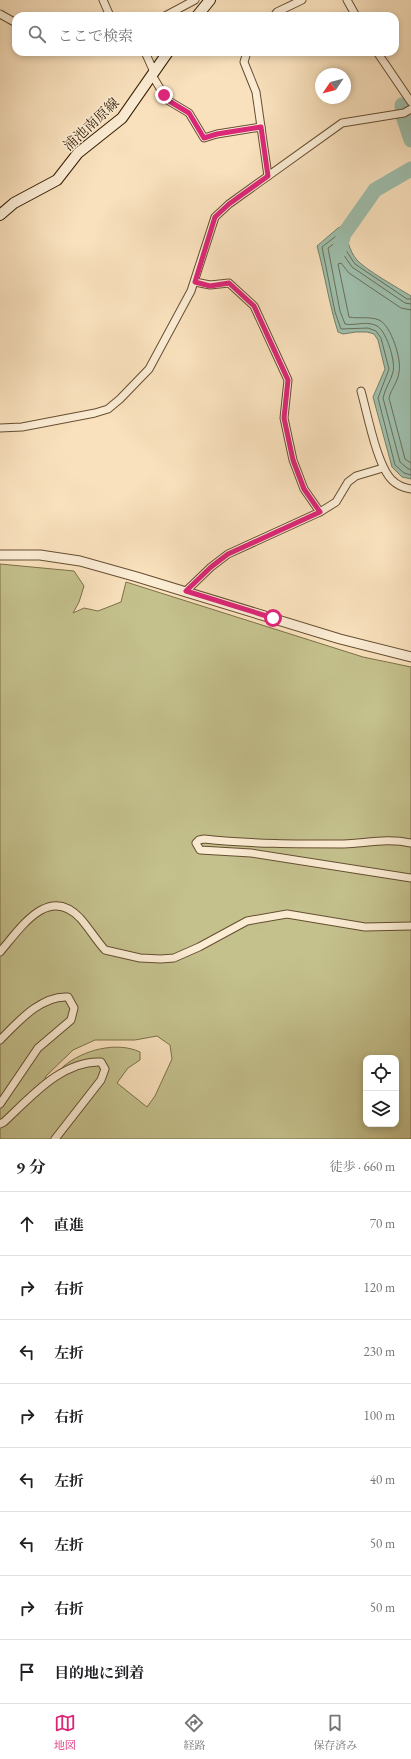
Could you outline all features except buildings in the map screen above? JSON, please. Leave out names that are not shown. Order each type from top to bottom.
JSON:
[{"type":"main road","points":[[200,12],[210,0]]},
{"type":"main road","name":"浦池南原線","points":[[0,215],[14,203],[57,180],[78,153],[122,118],[165,56]]},
{"type":"street","points":[[103,0],[108,12]]},
{"type":"street","points":[[172,12],[195,0]]},
{"type":"street","points":[[277,12],[302,0]]},
{"type":"street","points":[[347,0],[354,12]]},
{"type":"street","points":[[0,14],[12,21]]},
{"type":"street","points":[[147,56],[164,95],[169,101],[189,113],[204,138],[217,134],[261,127]]},
{"type":"street","points":[[246,56],[244,62],[256,92],[268,176]]},
{"type":"street","points":[[380,56],[411,102]]},
{"type":"street","points":[[0,428],[22,427],[62,420],[108,409],[149,369],[195,282],[215,217],[229,204],[342,123],[402,113],[411,108]]},
{"type":"street","points":[[195,282],[210,286],[229,283],[254,306],[288,380],[284,418],[293,460],[304,489],[320,512]]},
{"type":"street","points":[[360,391],[384,468],[392,480],[403,488],[411,489]]},
{"type":"street","points":[[186,591],[211,567],[228,554],[320,512],[336,502],[348,482],[356,476],[384,468]]},
{"type":"street","points":[[0,555],[40,555],[80,561],[186,591],[340,639],[411,657]]},
{"type":"street","points":[[411,843],[395,840],[346,844],[244,843],[204,839],[199,840],[196,843],[200,850],[251,853],[411,878]]},
{"type":"street","points":[[0,952],[33,915],[41,909],[53,906],[68,908],[80,918],[105,950],[140,958],[174,958],[198,948],[247,921],[287,914],[365,927],[411,926]]},
{"type":"street","points":[[0,1040],[41,1004],[60,996],[68,997],[72,1002],[74,1008],[72,1020],[38,1048],[0,1104]]},
{"type":"street","points":[[0,1124],[50,1080],[74,1067],[91,1062],[101,1062],[105,1070],[101,1080],[55,1139]]},
{"type":"shaded area","points":[[0,564],[74,571],[84,586],[79,602],[73,613],[84,608],[98,611],[121,602],[126,582],[363,657],[411,667],[411,1139],[0,1139]],"holes":[[[157,1036],[170,1045],[172,1059],[155,1096],[147,1107],[117,1083],[128,1068],[140,1060],[140,1052],[121,1047],[100,1049],[72,1060],[58,1072],[41,1092],[46,1076],[73,1050],[95,1040],[135,1040]]]},
{"type":"water","points":[[342,226],[350,248],[357,260],[375,274],[411,296],[411,479],[402,477],[392,467],[373,397],[385,369],[378,340],[374,334],[367,332],[343,334],[338,332],[335,321],[317,246]]},
{"type":"waterway","points":[[402,105],[403,116],[411,140]]},
{"type":"waterway","points":[[339,251],[344,234],[375,190],[411,169]]},
{"type":"route","points":[[164,95],[169,101],[189,113],[204,138],[217,134],[261,127],[268,176],[229,204],[215,217],[195,282],[210,286],[229,283],[254,306],[288,380],[284,418],[293,460],[304,489],[320,512],[228,554],[211,567],[186,591],[273,618]]}]
